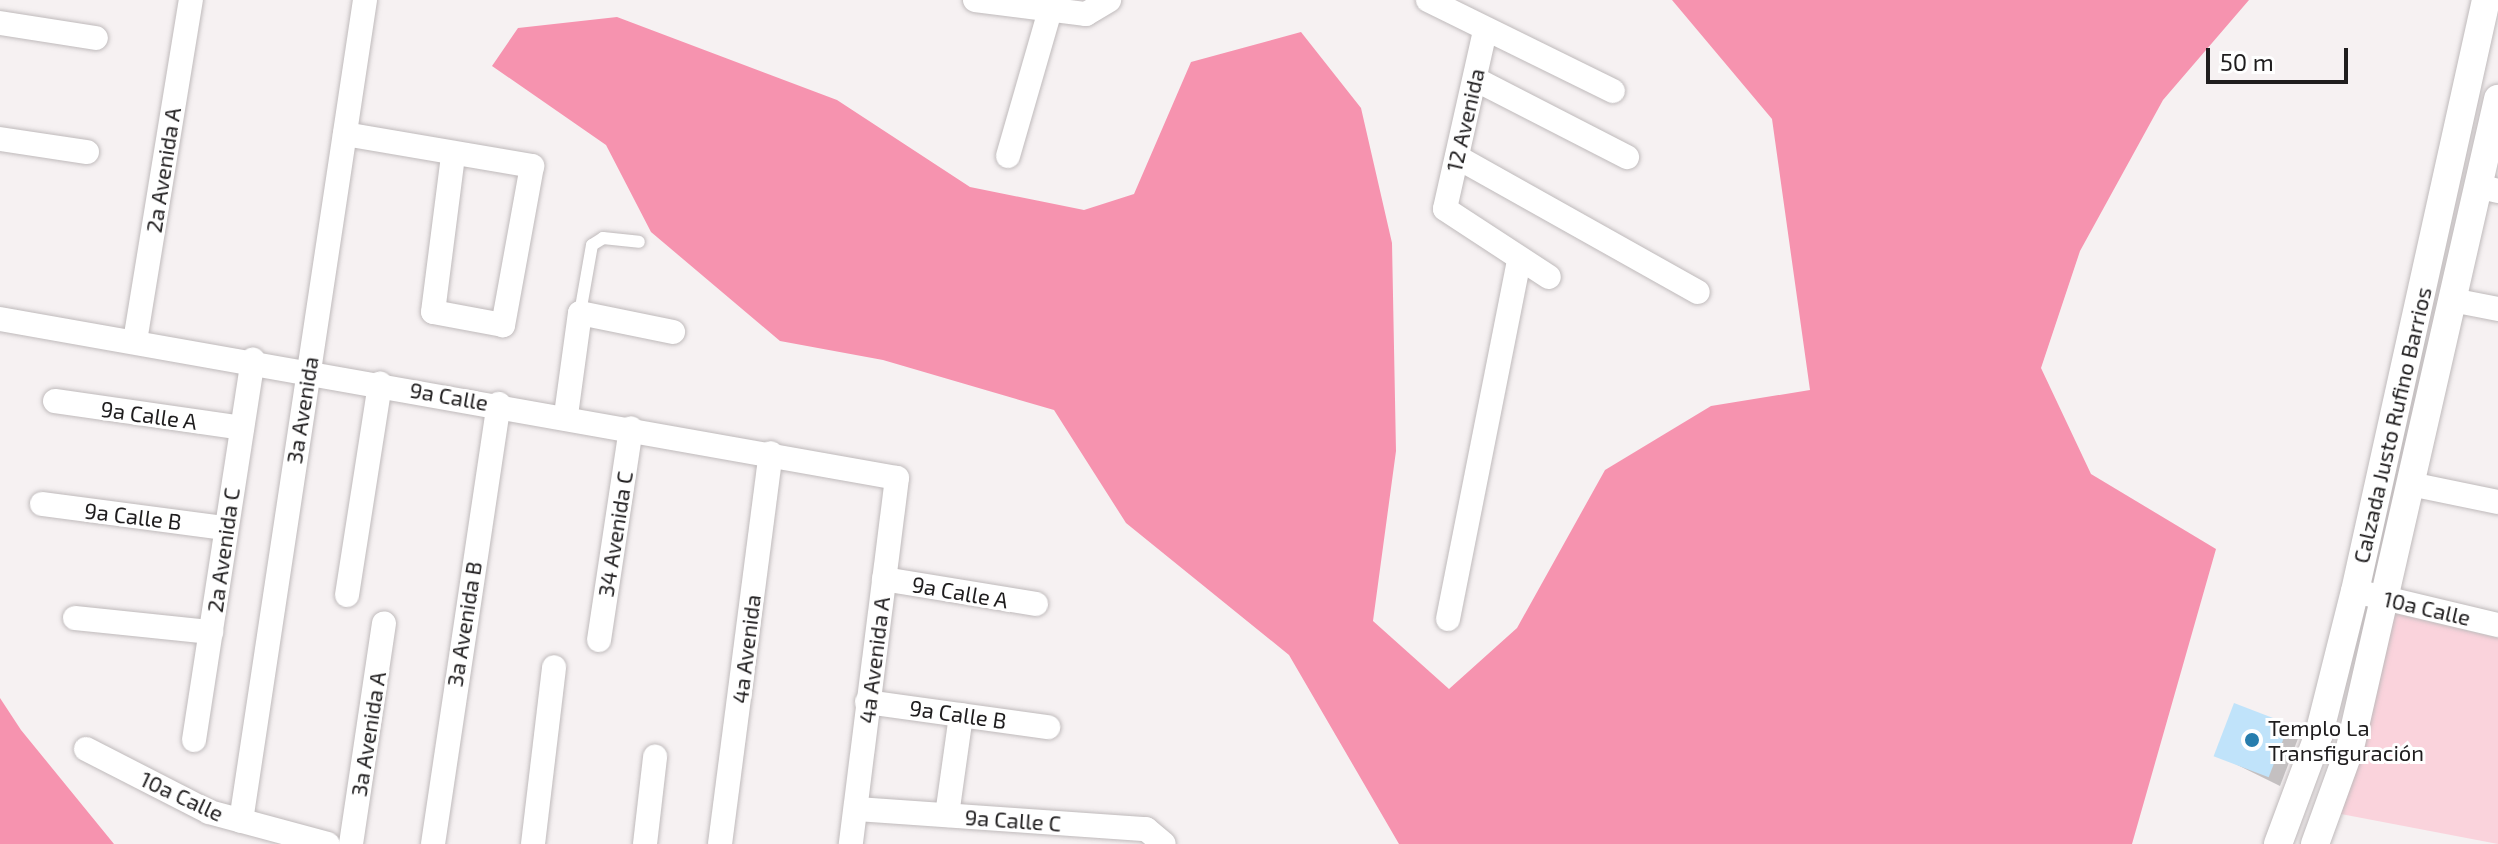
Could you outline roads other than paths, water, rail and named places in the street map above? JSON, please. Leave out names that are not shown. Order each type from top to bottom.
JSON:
[{"type":"street","name":"2a Avenida A","points":[[135,341],[191,0]]},
{"type":"street","name":"3a Avenida","points":[[241,821],[365,0]]},
{"type":"street","points":[[975,0],[1049,14],[1086,14],[1109,0]]},
{"type":"street","points":[[1428,0],[1485,31],[1613,91]]},
{"type":"street","name":"Calzada Justo Rufino Barrios","points":[[2278,844],[2319,734],[2355,591],[2486,0]]},
{"type":"street","points":[[1008,156],[1049,14]]},
{"type":"street","points":[[0,23],[96,38]]},
{"type":"street","name":"12 Avenida","points":[[1485,31],[1445,209],[1519,259]]},
{"type":"street","points":[[1475,79],[1627,157]]},
{"type":"street","name":"Calzada Justo Rufino Barrios","points":[[2315,844],[2350,748],[2452,300],[2488,189],[2498,99]]},
{"type":"street","points":[[345,134],[453,156],[532,166],[503,325],[433,312],[453,156]]},
{"type":"street","points":[[0,139],[87,152]]},
{"type":"street","points":[[1457,157],[1698,292]]},
{"type":"street","points":[[1448,619],[1519,259],[1549,277]]},
{"type":"street","points":[[2452,300],[2498,309]]},
{"type":"street","points":[[566,415],[580,313],[673,332]]},
{"type":"street","name":"9a Calle","points":[[1,327],[135,341],[253,360],[897,478]]},
{"type":"street","name":"2a Avenida C","points":[[194,740],[224,528],[253,360]]},
{"type":"street","points":[[347,595],[380,384]]},
{"type":"street","name":"9a Calle A","points":[[55,401],[242,428]]},
{"type":"street","name":"3a Avenida B","points":[[433,844],[499,404]]},
{"type":"street","name":"34 Avenida C","points":[[599,640],[631,428]]},
{"type":"street","name":"4a Avenida","points":[[720,844],[771,453]]},
{"type":"street","name":"4a Avenida A","points":[[851,844],[897,478]]},
{"type":"street","points":[[2410,484],[2498,502]]},
{"type":"street","name":"9a Calle B","points":[[42,504],[224,528]]},
{"type":"street","name":"9a Calle A","points":[[884,579],[1036,604]]},
{"type":"street","name":"10a Calle","points":[[2355,591],[2498,625]]},
{"type":"street","points":[[75,618],[211,632]]},
{"type":"street","name":"3a Avenida A","points":[[351,844],[384,623]]},
{"type":"street","points":[[533,844],[554,667]]},
{"type":"street","name":"9a Calle B","points":[[867,702],[1048,727]]},
{"type":"street","points":[[947,815],[961,715]]},
{"type":"street","name":"10a Calle","points":[[86,749],[241,821],[328,844]]},
{"type":"street","points":[[645,844],[655,757]]},
{"type":"street","name":"9a Calle C","points":[[857,809],[1146,829],[1164,844]]},
{"type":"lane","points":[[580,313],[592,245],[603,238],[639,242]]},
{"type":"place","name":"Templo La Transfiguración","points":[[2252,740]]}]
